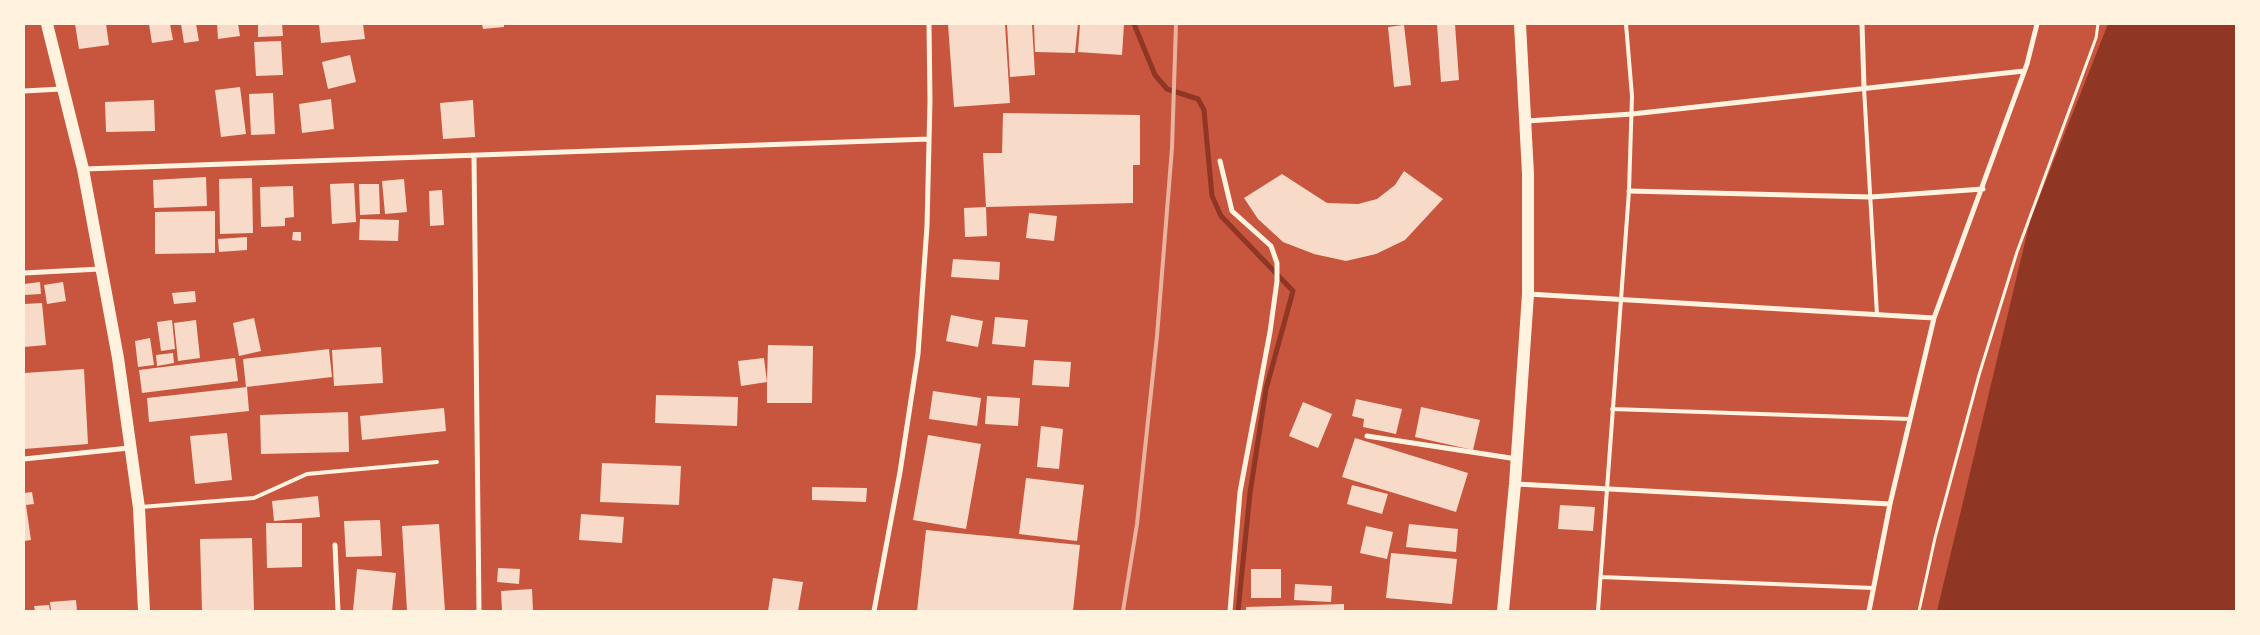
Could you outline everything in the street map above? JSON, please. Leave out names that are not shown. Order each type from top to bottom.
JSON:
[{"type":"main road","points":[[48,24],[83,169],[118,358],[138,508],[144,611]]},
{"type":"main road","points":[[1503,611],[1517,460],[1528,294],[1530,220],[1520,24]]},
{"type":"street","points":[[874,611],[900,472],[918,354],[927,226],[929,139],[928,24]]},
{"type":"street","points":[[1862,24],[1864,88]]},
{"type":"street","points":[[1869,611],[1890,504],[1934,318],[1983,189],[2024,71],[2037,24]]},
{"type":"street","points":[[1526,121],[1632,114],[2024,71]]},
{"type":"street","points":[[24,91],[64,89]]},
{"type":"street","points":[[83,169],[929,139]]},
{"type":"street","points":[[474,156],[479,611]]},
{"type":"street","points":[[1220,161],[1232,211],[1271,246],[1277,263],[1277,281],[1270,332],[1240,492],[1230,611]]},
{"type":"street","points":[[1629,192],[1870,197],[1983,189]]},
{"type":"street","points":[[24,273],[103,269]]},
{"type":"street","points":[[1528,294],[1934,318]]},
{"type":"street","points":[[1367,436],[1517,460]]},
{"type":"street","points":[[24,459],[130,448]]},
{"type":"street","points":[[1515,484],[1890,504]]},
{"type":"street","points":[[335,545],[338,611]]},
{"type":"lane","points":[[1598,611],[1629,192],[1632,96],[1626,24]]},
{"type":"lane","points":[[1864,88],[1877,315]]},
{"type":"lane","points":[[1612,409],[1910,419]]},
{"type":"lane","points":[[138,508],[254,498],[307,474],[437,462]]},
{"type":"lane","points":[[1601,577],[1873,588]]},
{"type":"path","points":[[1919,611],[1935,538],[1979,375],[2017,252],[2096,38],[2098,24]]},
{"type":"shaded area","points":[[2108,24],[2236,24],[2236,611],[1937,611],[2030,221]]},
{"type":"building","points":[[75,24],[106,24],[109,45],[79,49]]},
{"type":"building","points":[[149,24],[170,24],[173,40],[152,43]]},
{"type":"building","points":[[181,24],[196,24],[199,41],[184,43]]},
{"type":"building","points":[[217,24],[238,24],[240,36],[218,39]]},
{"type":"building","points":[[258,24],[282,24],[283,36],[258,37]]},
{"type":"building","points":[[319,24],[363,24],[365,39],[321,43]]},
{"type":"building","points":[[482,24],[504,24],[504,27],[483,29]]},
{"type":"building","points":[[948,24],[1005,24],[1010,103],[954,107]]},
{"type":"building","points":[[1007,24],[1032,24],[1035,75],[1010,77]]},
{"type":"building","points":[[1034,24],[1078,24],[1075,53],[1035,52]]},
{"type":"building","points":[[1080,24],[1124,24],[1122,55],[1078,52]]},
{"type":"building","points":[[1437,24],[1455,24],[1459,80],[1441,82]]},
{"type":"building","points":[[1404,25],[1411,85],[1394,87],[1388,27]]},
{"type":"building","points":[[281,41],[283,75],[256,76],[254,42]]},
{"type":"building","points":[[350,55],[356,82],[328,89],[322,62]]},
{"type":"building","points":[[240,87],[246,134],[221,137],[215,90]]},
{"type":"building","points":[[273,93],[275,134],[251,135],[249,94]]},
{"type":"building","points":[[331,99],[334,129],[302,133],[299,104]]},
{"type":"building","points":[[154,100],[155,131],[106,132],[105,102]]},
{"type":"building","points":[[473,100],[475,137],[443,139],[440,103]]},
{"type":"building","points":[[1003,113],[1140,115],[1140,165],[1133,165],[1133,203],[986,207],[983,153],[1002,153]]},
{"type":"building","points":[[1404,171],[1443,199],[1405,240],[1376,254],[1346,261],[1314,254],[1283,242],[1258,219],[1244,198],[1282,174],[1327,203],[1358,204],[1377,199],[1395,185]]},
{"type":"building","points":[[206,177],[207,206],[154,208],[153,180]]},
{"type":"building","points":[[252,178],[253,233],[220,234],[219,179]]},
{"type":"building","points":[[404,179],[407,212],[385,214],[382,181]]},
{"type":"building","points":[[354,183],[356,222],[332,224],[330,184]]},
{"type":"building","points":[[359,184],[379,184],[380,214],[360,215]]},
{"type":"building","points":[[293,186],[294,217],[285,218],[285,226],[261,227],[260,187]]},
{"type":"building","points":[[442,190],[444,225],[430,226],[429,191]]},
{"type":"building","points":[[986,207],[987,236],[965,237],[964,208]]},
{"type":"building","points":[[215,211],[215,253],[155,254],[155,212]]},
{"type":"building","points":[[1029,213],[1057,216],[1054,241],[1026,238]]},
{"type":"building","points":[[360,219],[399,220],[398,241],[359,240]]},
{"type":"building","points":[[293,232],[301,232],[301,241],[292,240]]},
{"type":"building","points":[[247,237],[247,250],[219,252],[218,239]]},
{"type":"building","points":[[953,259],[1000,262],[999,280],[951,277]]},
{"type":"building","points":[[40,282],[41,294],[24,295],[24,284]]},
{"type":"building","points":[[63,282],[66,301],[47,304],[44,285]]},
{"type":"building","points":[[195,291],[196,302],[174,304],[172,293]]},
{"type":"building","points":[[42,303],[46,345],[24,347],[24,304]]},
{"type":"building","points":[[951,315],[983,321],[978,347],[946,341]]},
{"type":"building","points":[[995,317],[1028,320],[1025,347],[992,344]]},
{"type":"building","points":[[254,318],[261,351],[239,356],[233,323]]},
{"type":"building","points":[[172,320],[175,349],[161,351],[157,322]]},
{"type":"building","points":[[196,320],[200,358],[178,361],[174,323]]},
{"type":"building","points":[[150,338],[154,365],[138,367],[135,341]]},
{"type":"building","points":[[768,345],[813,346],[812,403],[767,403]]},
{"type":"building","points":[[381,347],[383,383],[334,386],[332,350]]},
{"type":"building","points":[[329,349],[332,377],[246,387],[243,359]]},
{"type":"building","points":[[173,353],[174,363],[157,366],[156,355]]},
{"type":"building","points":[[235,358],[238,381],[142,393],[139,370]]},
{"type":"building","points":[[764,358],[767,382],[741,386],[738,361]]},
{"type":"building","points":[[1034,360],[1071,362],[1069,387],[1032,385]]},
{"type":"building","points":[[84,369],[88,444],[24,449],[24,373]]},
{"type":"building","points":[[247,387],[249,411],[149,422],[147,398]]},
{"type":"building","points":[[933,391],[981,398],[977,426],[929,419]]},
{"type":"building","points":[[656,395],[738,397],[737,426],[655,423]]},
{"type":"building","points":[[987,396],[1020,398],[1018,426],[985,424]]},
{"type":"building","points":[[1356,399],[1402,409],[1396,434],[1363,427],[1364,419],[1352,416]]},
{"type":"building","points":[[1303,402],[1332,414],[1318,448],[1289,436]]},
{"type":"building","points":[[1421,407],[1480,420],[1473,450],[1415,437]]},
{"type":"building","points":[[444,408],[446,431],[362,440],[360,416]]},
{"type":"building","points":[[348,412],[349,452],[261,454],[260,415]]},
{"type":"building","points":[[1041,426],[1063,429],[1059,469],[1037,467]]},
{"type":"building","points":[[227,433],[232,480],[195,484],[190,436]]},
{"type":"building","points":[[928,435],[981,444],[966,529],[913,520]]},
{"type":"building","points":[[1355,438],[1468,473],[1456,512],[1342,477]]},
{"type":"building","points":[[602,463],[681,466],[679,505],[600,502]]},
{"type":"building","points":[[1026,478],[1084,485],[1077,541],[1019,534]]},
{"type":"building","points":[[1352,485],[1388,494],[1382,514],[1347,504]]},
{"type":"building","points":[[812,487],[867,488],[866,502],[812,500]]},
{"type":"building","points":[[32,492],[34,504],[26,505],[31,540],[24,541],[24,493]]},
{"type":"building","points":[[318,496],[320,517],[274,521],[272,501]]},
{"type":"building","points":[[1560,505],[1595,507],[1593,531],[1558,529]]},
{"type":"building","points":[[581,514],[624,517],[622,543],[579,540]]},
{"type":"building","points":[[380,520],[382,556],[346,557],[344,521]]},
{"type":"building","points":[[266,523],[302,523],[302,567],[267,568]]},
{"type":"building","points":[[439,524],[445,611],[407,611],[402,526]]},
{"type":"building","points":[[1409,524],[1458,529],[1456,552],[1406,547]]},
{"type":"building","points":[[1366,526],[1393,532],[1387,559],[1360,553]]},
{"type":"building","points":[[926,530],[1080,545],[1073,611],[917,611]]},
{"type":"building","points":[[252,538],[254,611],[202,611],[200,539]]},
{"type":"building","points":[[1391,553],[1457,559],[1452,604],[1386,598]]},
{"type":"building","points":[[498,568],[520,569],[519,584],[497,582]]},
{"type":"building","points":[[357,569],[396,573],[392,611],[353,611]]},
{"type":"building","points":[[1251,569],[1281,569],[1281,598],[1251,598]]},
{"type":"building","points":[[773,578],[803,582],[798,611],[768,611]]},
{"type":"building","points":[[1295,584],[1332,586],[1331,602],[1294,600]]},
{"type":"building","points":[[532,589],[533,611],[502,611],[501,591]]},
{"type":"building","points":[[76,600],[77,611],[51,611],[50,602]]},
{"type":"building","points":[[1344,604],[1344,611],[1246,611],[1246,607]]},
{"type":"building","points":[[49,605],[50,611],[35,611],[34,606]]},
{"type":"waterway","points":[[1134,24],[1155,75],[1167,89],[1198,99],[1204,110],[1212,196],[1221,216],[1293,291],[1266,389],[1250,493],[1238,611]]},
{"type":"railway","points":[[1123,611],[1137,524],[1157,336],[1172,148],[1176,24]]}]
